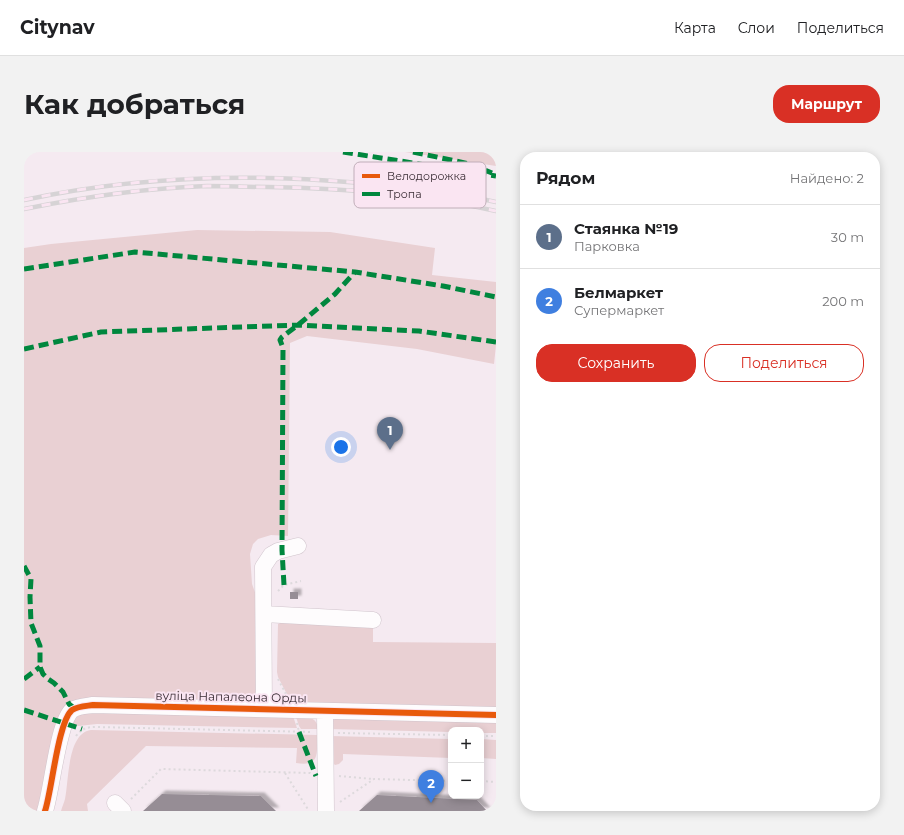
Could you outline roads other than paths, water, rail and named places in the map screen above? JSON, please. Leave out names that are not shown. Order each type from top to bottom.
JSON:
[{"type":"street","points":[[264,709],[263,567],[271,555],[278,551],[298,546]]},
{"type":"street","points":[[264,614],[373,620]]},
{"type":"street","name":"вуліца Напалеона Орды","points":[[45,811],[60,739],[67,717],[75,709],[93,705],[496,715]]},
{"type":"street","points":[[325,711],[332,807]]},
{"type":"railway","points":[[24,200],[66,192],[150,181],[277,178],[354,183]]},
{"type":"railway","points":[[24,209],[115,194],[184,187],[207,186],[297,188],[354,191]]},
{"type":"railway","points":[[486,200],[496,202]]},
{"type":"railway","points":[[482,208],[496,211]]},
{"type":"place","name":"Стаянка №19","points":[[390,450]]},
{"type":"place","name":"Белмаркет","points":[[431,803]]}]
